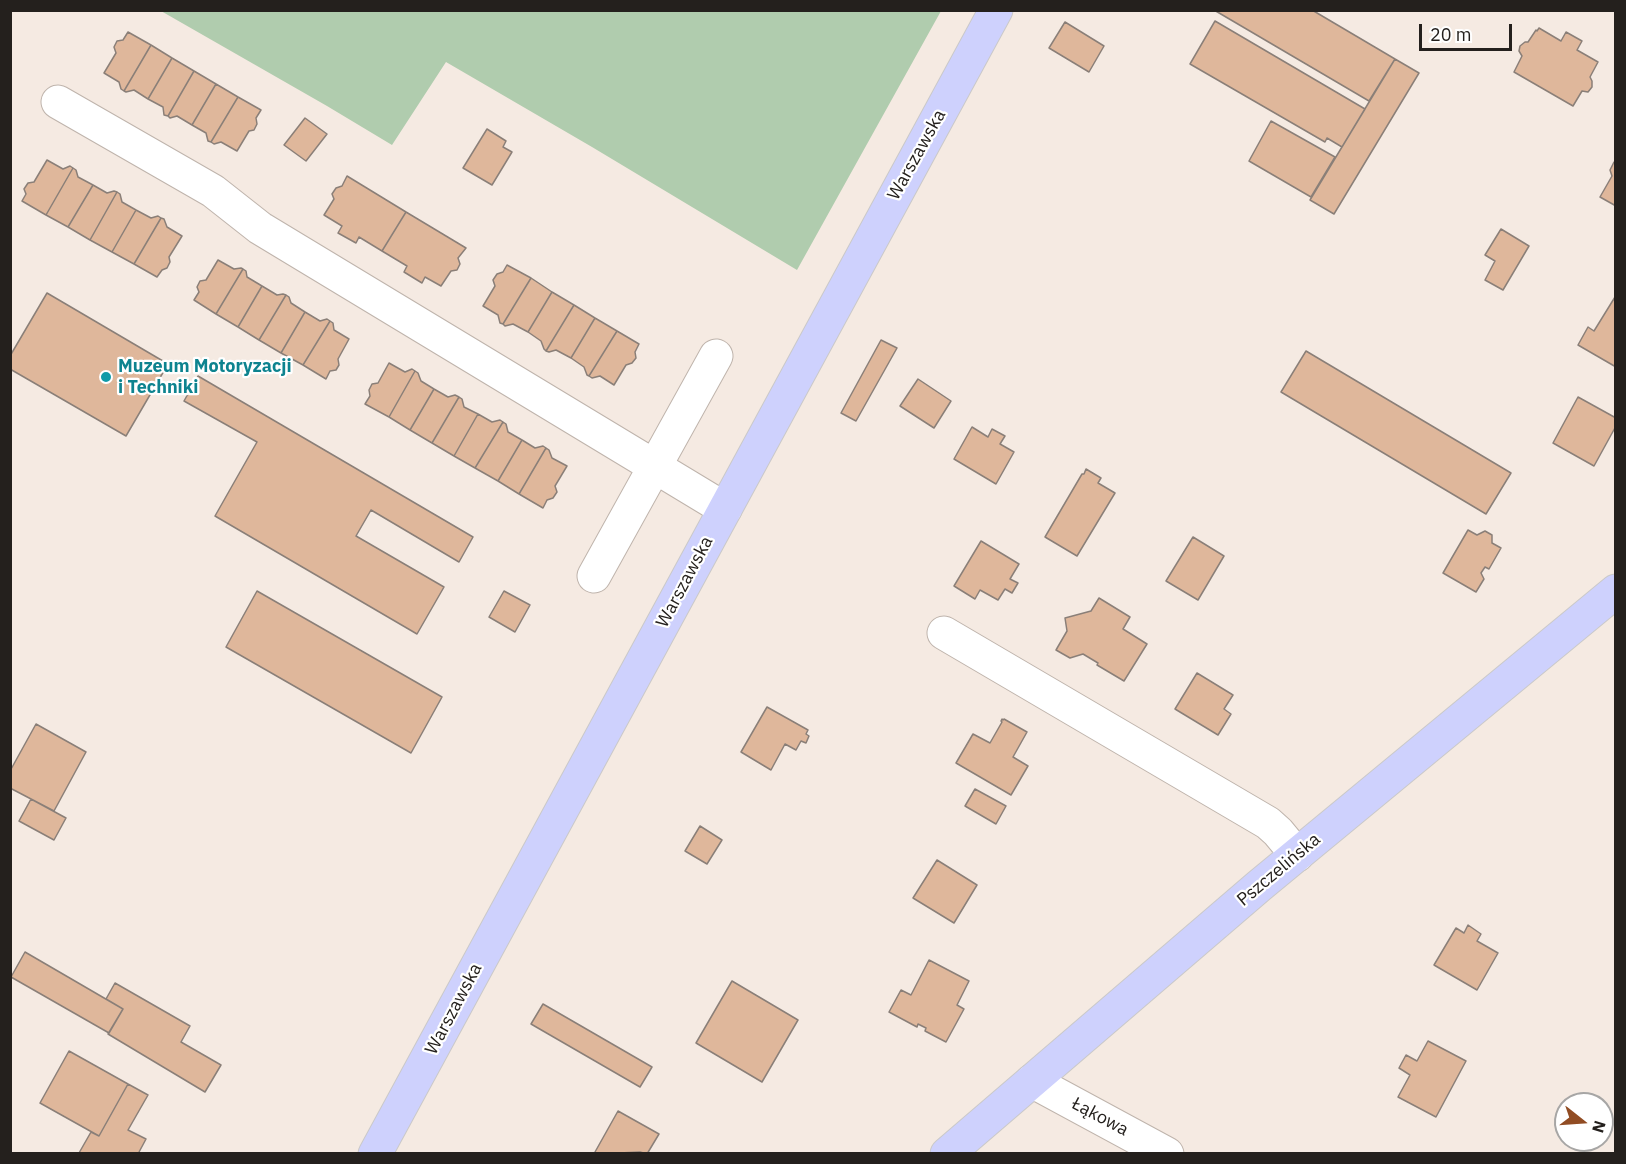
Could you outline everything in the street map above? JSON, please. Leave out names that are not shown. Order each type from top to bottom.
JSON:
[{"type":"main road","name":"Warszawska","points":[[375,1154],[996,10]]},
{"type":"main road","name":"Pszczelińska","points":[[947,1154],[1297,855],[1616,591]]},
{"type":"street","points":[[58,102],[213,191],[260,228],[725,509]]},
{"type":"street","points":[[594,576],[716,356]]},
{"type":"street","points":[[945,633],[1268,823],[1297,855]]},
{"type":"street","name":"Łąkowa","points":[[1032,1081],[1167,1154]]},
{"type":"green space","points":[[161,11],[941,11],[797,270],[446,62],[392,145]]},
{"type":"building","points":[[1214,10],[1312,10],[1395,59],[1369,101]]},
{"type":"building","points":[[1215,21],[1365,109],[1342,147],[1327,138],[1325,142],[1190,64]]},
{"type":"building","points":[[1065,22],[1104,46],[1089,72],[1049,48]]},
{"type":"building","points":[[1539,28],[1561,41],[1566,32],[1582,41],[1577,50],[1598,62],[1590,77],[1592,87],[1588,92],[1582,91],[1573,106],[1514,72],[1522,56],[1519,51],[1520,46],[1528,42]]},
{"type":"building","points":[[128,32],[151,45],[124,91],[119,82],[104,73],[116,53],[114,47],[117,41],[123,40]]},
{"type":"building","points":[[151,45],[172,58],[148,99],[134,90],[124,91]]},
{"type":"building","points":[[172,58],[194,71],[168,116],[164,115],[163,107],[148,99]]},
{"type":"building","points":[[1395,59],[1419,73],[1334,214],[1310,200]]},
{"type":"building","points":[[194,71],[216,84],[192,125],[177,116],[170,118],[168,116]]},
{"type":"building","points":[[216,84],[238,97],[211,142],[208,141],[206,133],[192,125]]},
{"type":"building","points":[[238,97],[261,110],[256,118],[257,124],[254,130],[249,131],[237,151],[221,142],[214,144],[211,142]]},
{"type":"building","points":[[305,118],[327,134],[306,161],[284,145]]},
{"type":"building","points":[[1271,121],[1335,157],[1311,197],[1249,161]]},
{"type":"building","points":[[487,129],[506,141],[503,147],[512,152],[492,185],[463,168]]},
{"type":"building","points":[[47,160],[63,169],[70,166],[73,168],[46,215],[22,201],[26,194],[24,189],[28,183],[34,182]]},
{"type":"building","points":[[1616,162],[1616,206],[1600,197],[1612,176],[1610,170]]},
{"type":"building","points":[[73,168],[78,177],[93,185],[68,227],[46,215]]},
{"type":"building","points":[[347,176],[406,212],[382,251],[359,237],[356,243],[338,233],[342,226],[324,215],[334,199],[332,194],[336,188],[342,186]]},
{"type":"building","points":[[93,185],[107,193],[117,192],[90,240],[68,227]]},
{"type":"building","points":[[117,192],[122,202],[136,210],[112,252],[90,240]]},
{"type":"building","points":[[136,210],[151,218],[158,216],[161,218],[134,264],[112,252]]},
{"type":"building","points":[[406,212],[466,248],[458,258],[460,264],[457,270],[451,271],[441,286],[425,277],[422,283],[404,272],[407,266],[382,251]]},
{"type":"building","points":[[161,218],[164,219],[167,227],[182,236],[169,257],[170,262],[167,268],[162,270],[157,277],[134,264]]},
{"type":"building","points":[[1501,229],[1529,246],[1503,290],[1485,280],[1495,261],[1485,255]]},
{"type":"building","points":[[218,260],[234,269],[243,269],[216,314],[194,300],[199,292],[197,287],[200,281],[206,280]]},
{"type":"building","points":[[507,265],[531,278],[503,324],[500,323],[498,315],[483,306],[495,286],[493,280],[497,274],[503,272]]},
{"type":"building","points":[[243,269],[247,277],[262,286],[238,327],[216,314]]},
{"type":"building","points":[[531,278],[552,292],[528,332],[513,324],[505,326],[503,324]]},
{"type":"building","points":[[262,286],[277,295],[286,295],[259,340],[238,327]]},
{"type":"building","points":[[552,292],[574,305],[546,351],[541,341],[528,332]]},
{"type":"building","points":[[47,293],[168,364],[126,436],[10,369],[10,356]]},
{"type":"building","points":[[286,295],[291,303],[305,312],[281,353],[259,340]]},
{"type":"building","points":[[1615,297],[1616,367],[1578,345],[1588,327],[1594,331]]},
{"type":"building","points":[[574,305],[595,318],[571,358],[556,350],[546,351]]},
{"type":"building","points":[[305,312],[320,321],[327,319],[330,321],[303,365],[281,353]]},
{"type":"building","points":[[595,318],[617,331],[589,376],[584,367],[571,358]]},
{"type":"building","points":[[330,321],[333,323],[334,330],[349,339],[338,359],[339,365],[336,370],[330,371],[326,379],[303,365]]},
{"type":"building","points":[[617,331],[639,344],[635,352],[636,358],[632,363],[626,365],[614,385],[600,376],[592,378],[589,376]]},
{"type":"building","points":[[881,340],[897,348],[856,421],[841,413]]},
{"type":"building","points":[[1306,351],[1511,473],[1486,514],[1281,392]]},
{"type":"building","points":[[389,363],[405,372],[412,369],[415,371],[389,417],[365,404],[370,396],[369,390],[372,384],[378,383]]},
{"type":"building","points":[[415,371],[421,381],[434,389],[410,430],[389,417]]},
{"type":"building","points":[[198,376],[473,537],[459,562],[371,510],[356,536],[444,587],[417,634],[215,516],[257,442],[184,401]]},
{"type":"building","points":[[918,379],[951,401],[934,428],[900,406]]},
{"type":"building","points":[[434,389],[448,397],[455,395],[459,397],[432,443],[410,430]]},
{"type":"building","points":[[459,397],[464,407],[478,414],[454,456],[432,443]]},
{"type":"building","points":[[1578,397],[1616,418],[1616,426],[1594,466],[1553,443]]},
{"type":"building","points":[[478,414],[492,422],[500,420],[503,422],[475,468],[454,456]]},
{"type":"building","points":[[503,422],[508,432],[522,440],[498,481],[475,468]]},
{"type":"building","points":[[972,427],[988,437],[992,429],[1005,436],[1000,444],[1014,452],[996,484],[954,459]]},
{"type":"building","points":[[522,440],[535,448],[543,446],[546,448],[519,494],[498,481]]},
{"type":"building","points":[[546,448],[552,458],[567,466],[555,486],[557,492],[553,498],[547,500],[543,508],[519,494]]},
{"type":"building","points":[[1086,469],[1101,478],[1098,483],[1115,493],[1077,556],[1045,537]]},
{"type":"building","points":[[1468,530],[1477,535],[1485,531],[1492,535],[1492,543],[1501,548],[1489,569],[1485,567],[1481,573],[1484,579],[1476,592],[1443,573]]},
{"type":"building","points":[[1193,537],[1224,556],[1198,600],[1166,581]]},
{"type":"building","points":[[981,541],[1019,564],[1010,579],[1018,583],[1012,593],[1005,589],[998,600],[980,590],[975,599],[954,586]]},
{"type":"building","points":[[257,591],[442,697],[411,753],[226,647]]},
{"type":"building","points":[[504,591],[530,605],[515,632],[489,617]]},
{"type":"building","points":[[1099,598],[1130,617],[1123,629],[1147,644],[1124,681],[1083,654],[1070,658],[1056,650],[1067,631],[1065,618],[1091,611]]},
{"type":"building","points":[[1197,673],[1233,695],[1224,709],[1231,714],[1218,735],[1175,709]]},
{"type":"building","points":[[767,707],[808,730],[806,734],[809,736],[806,743],[801,741],[796,750],[785,744],[771,770],[741,752]]},
{"type":"building","points":[[1002,719],[1027,732],[1013,757],[1028,766],[1011,795],[956,763],[973,734],[990,743]]},
{"type":"building","points":[[36,724],[86,752],[54,811],[10,788],[10,771]]},
{"type":"building","points":[[975,789],[1006,806],[996,824],[965,806]]},
{"type":"building","points":[[31,799],[66,818],[54,840],[19,821]]},
{"type":"building","points":[[700,826],[722,840],[707,864],[685,851]]},
{"type":"building","points":[[937,860],[977,885],[954,923],[913,898]]},
{"type":"building","points":[[1468,925],[1481,934],[1477,941],[1498,953],[1477,990],[1434,965],[1456,928],[1464,933]]},
{"type":"building","points":[[25,952],[123,1009],[109,1033],[11,977]]},
{"type":"building","points":[[929,960],[969,981],[957,1005],[964,1009],[946,1042],[925,1031],[926,1028],[918,1024],[917,1027],[889,1012],[901,990],[911,995]]},
{"type":"building","points":[[732,981],[798,1020],[762,1082],[696,1043]]},
{"type":"building","points":[[115,983],[190,1026],[181,1042],[221,1065],[205,1092],[108,1034],[123,1009],[106,999]]},
{"type":"building","points":[[543,1004],[652,1067],[640,1087],[531,1024]]},
{"type":"building","points":[[1428,1041],[1466,1061],[1436,1117],[1398,1097],[1410,1075],[1399,1068],[1406,1055],[1417,1061]]},
{"type":"building","points":[[69,1051],[128,1084],[99,1136],[40,1103]]},
{"type":"building","points":[[128,1084],[148,1095],[128,1130],[146,1139],[138,1154],[79,1153],[91,1132],[99,1136]]},
{"type":"building","points":[[618,1111],[659,1134],[647,1154],[640,1152],[598,1154],[595,1152]]},
{"type":"place","name":"Muzeum Motoryzacji i Techniki","points":[[106,377]]}]
